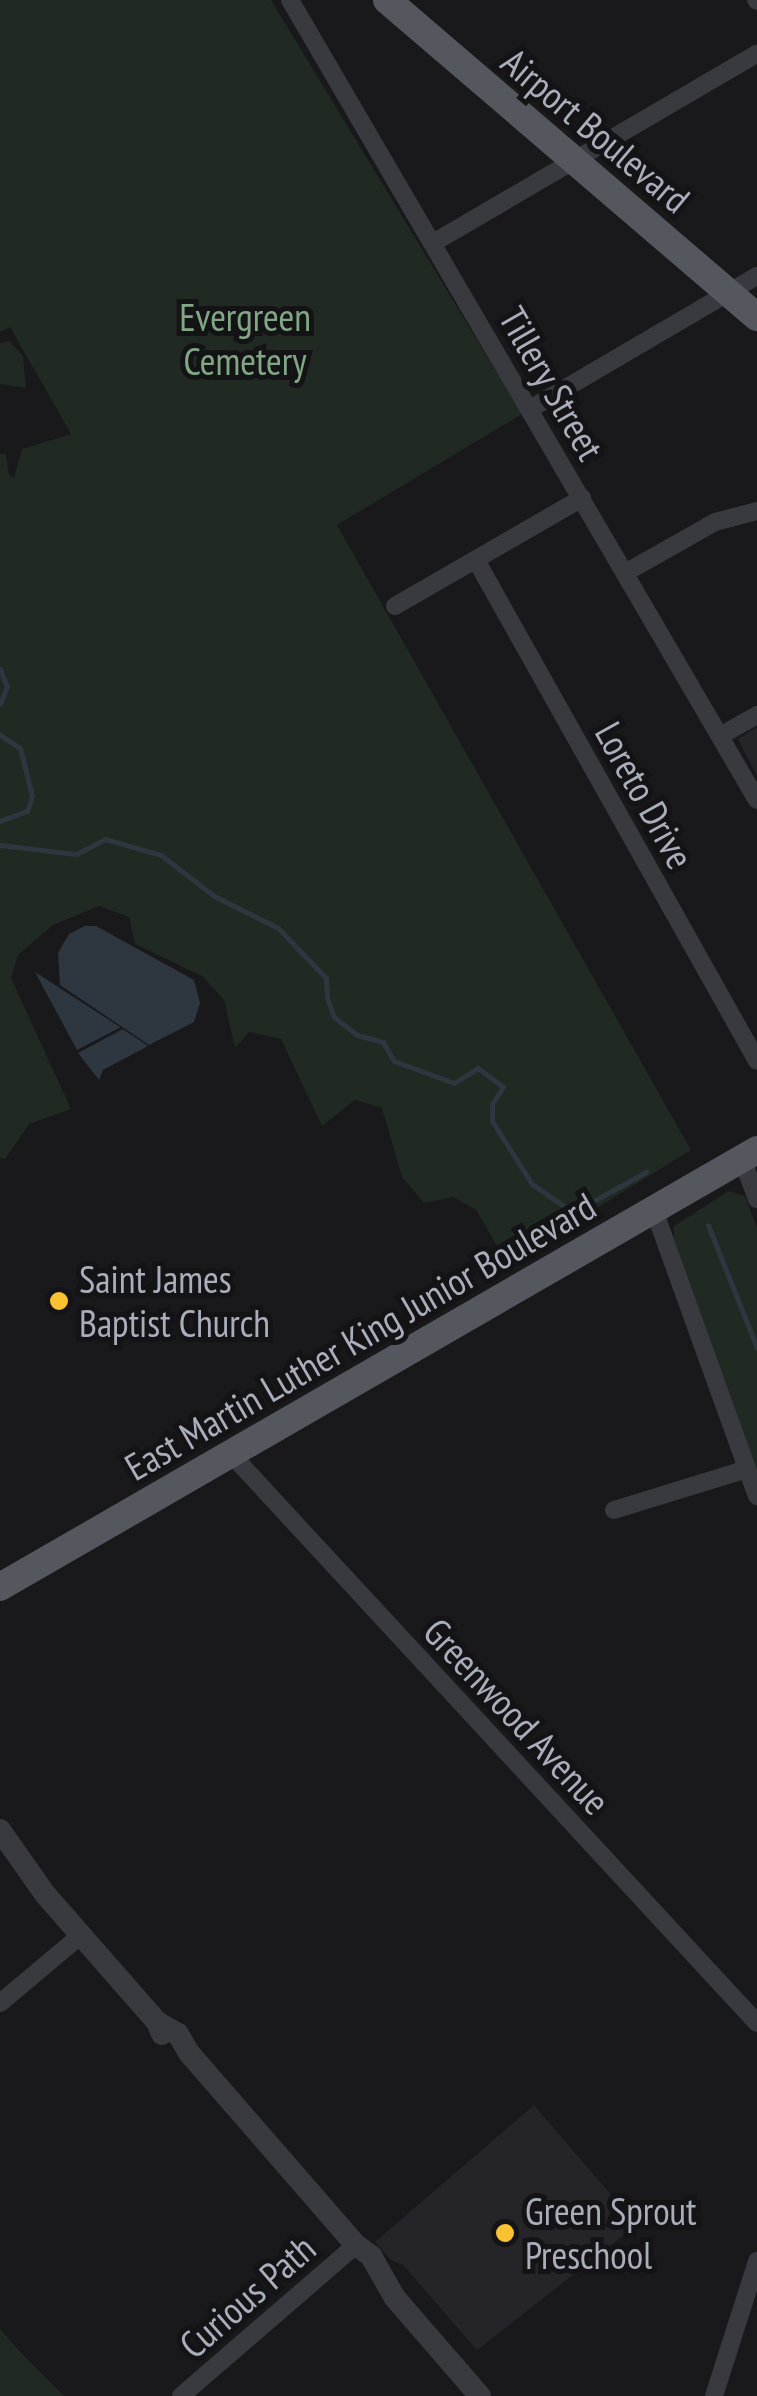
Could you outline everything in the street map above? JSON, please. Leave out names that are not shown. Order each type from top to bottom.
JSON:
[{"type":"main road","name":"Airport Boulevard","points":[[388,0],[757,317]]},
{"type":"main road","name":"East Martin Luther King Junior Boulevard","points":[[0,1587],[750,1154]]},
{"type":"street","name":"Tillery Street","points":[[290,0],[757,800]]},
{"type":"street","points":[[433,243],[757,54]]},
{"type":"street","points":[[530,409],[757,276]]},
{"type":"street","points":[[395,606],[582,498]]},
{"type":"street","points":[[626,573],[716,522],[757,510]]},
{"type":"street","name":"Loreto Drive","points":[[476,560],[757,1061]]},
{"type":"street","points":[[720,736],[757,715]]},
{"type":"street","points":[[750,1154],[757,1199]]},
{"type":"street","points":[[654,1210],[757,1496]]},
{"type":"street","name":"Greenwood Avenue","points":[[231,1454],[757,2022]]},
{"type":"street","points":[[614,1510],[747,1469]]},
{"type":"street","points":[[0,1830],[81,1935],[156,2022],[178,2034],[189,2053],[356,2245],[364,2268],[374,2279],[384,2282],[480,2396]]},
{"type":"street","points":[[0,2004],[81,1935]]},
{"type":"street","name":"Curious Path","points":[[181,2396],[356,2245]]},
{"type":"street","points":[[714,2396],[757,2261]]},
{"type":"shaded area","points":[[757,727],[757,776],[738,739]]},
{"type":"shaded area","points":[[85,926],[96,926],[194,980],[200,1003],[194,1022],[149,1045],[60,985],[58,953],[69,934]]},
{"type":"shaded area","points":[[35,972],[120,1027],[121,1027],[77,1050]]},
{"type":"shaded area","points":[[123,1029],[148,1046],[103,1070],[99,1080],[78,1053]]},
{"type":"shaded area","name":"Green Sprout Preschool","points":[[534,2105],[637,2225],[477,2350],[403,2265],[391,2260],[375,2242]]},
{"type":"green space","name":"Evergreen Cemetery","points":[[0,0],[271,0],[522,414],[337,525],[691,1150],[507,1263],[476,1210],[453,1197],[424,1203],[402,1177],[382,1108],[355,1100],[322,1126],[281,1039],[249,1032],[235,1048],[224,1000],[202,976],[135,944],[129,917],[99,906],[53,925],[18,955],[11,978],[71,1109],[29,1124],[5,1159],[0,1158],[0,454],[6,454],[9,475],[14,478],[22,449],[71,434],[10,327],[0,332]]},
{"type":"green space","points":[[9,341],[23,356],[26,388],[0,384],[0,343]]},
{"type":"green space","points":[[729,1191],[745,1196],[757,1228],[757,1470],[674,1239],[674,1226]]},
{"type":"green space","points":[[0,2329],[24,2356],[64,2396],[0,2396]]},
{"type":"waterway","points":[[0,669],[7,686],[0,704]]},
{"type":"waterway","points":[[0,735],[20,748],[32,796],[27,811],[0,821]]},
{"type":"waterway","points":[[0,845],[76,854],[105,839],[161,855],[214,896],[278,928],[326,978],[327,998],[334,1017],[357,1035],[383,1042],[394,1061],[454,1083],[478,1068],[503,1087],[492,1104],[492,1121],[532,1184],[568,1209],[579,1209],[646,1172]]},
{"type":"waterway","points":[[708,1225],[757,1348]]},
{"type":"place","name":"Saint James Baptist Church","points":[[59,1301]]},
{"type":"place","name":"Green Sprout Preschool","points":[[505,2233]]}]
